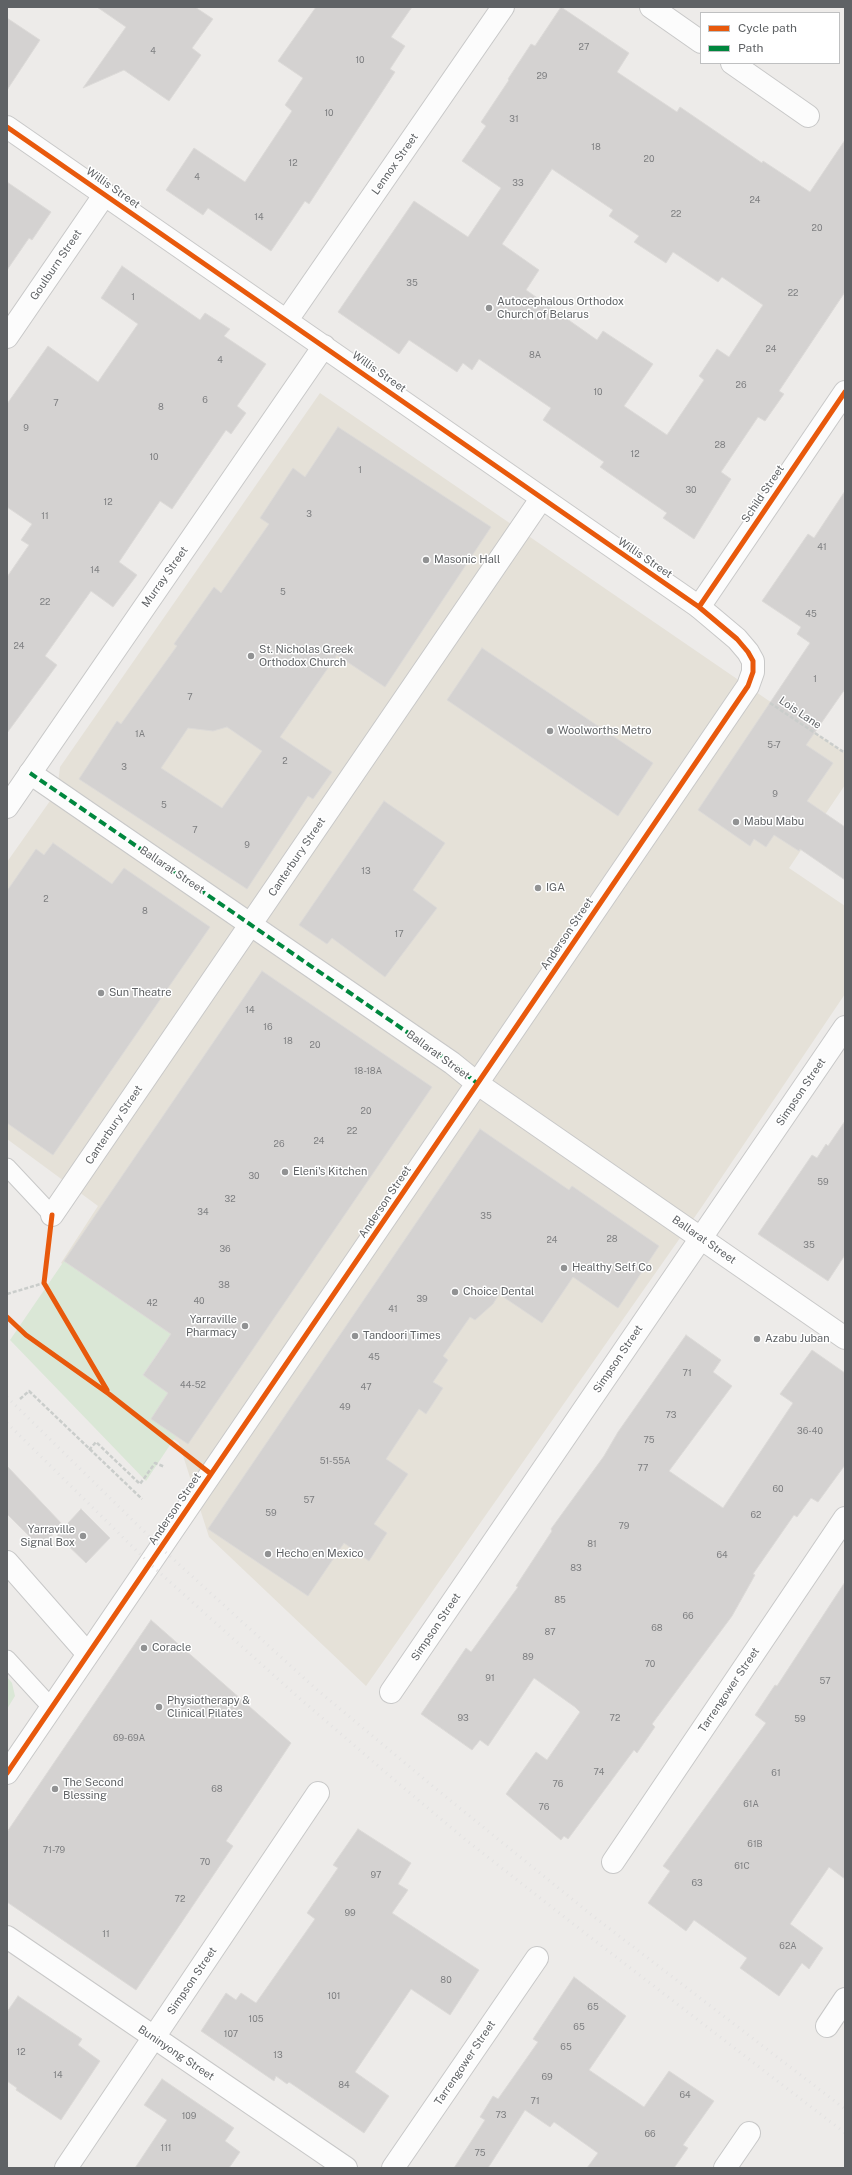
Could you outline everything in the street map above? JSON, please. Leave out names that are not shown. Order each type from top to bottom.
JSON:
[{"type":"street","name":"Lennox Street","points":[[286,320],[503,7]]},
{"type":"street","points":[[651,7],[700,41]]},
{"type":"street","points":[[733,64],[808,116]]},
{"type":"street","name":"Willis Street","points":[[7,127],[324,346],[541,499],[699,607],[737,639]]},
{"type":"street","name":"Goulburn Street","points":[[7,337],[105,194]]},
{"type":"street","name":"Murray Street","points":[[7,807],[324,346]]},
{"type":"street","name":"Schild Street","points":[[699,607],[845,392]]},
{"type":"street","name":"Canterbury Street","points":[[52,1215],[541,499]]},
{"type":"street","name":"Anderson Street","points":[[7,1773],[748,686],[753,672],[753,661],[748,652],[737,639]]},
{"type":"street","name":"Ballarat Street","points":[[30,773],[452,1063],[478,1084],[845,1338]]},
{"type":"street","name":"Simpson Street","points":[[391,1692],[845,1027]]},
{"type":"street","name":"Tarrengower Street","points":[[612,1862],[845,1518]]},
{"type":"street","points":[[7,1562],[88,1653]]},
{"type":"street","name":"Simpson Street","points":[[66,2168],[318,1793]]},
{"type":"street","name":"Buninyong Street","points":[[7,1937],[346,2168]]},
{"type":"street","name":"Tarrengower Street","points":[[394,2168],[537,1958]]},
{"type":"street","points":[[826,2026],[845,1999]]},
{"type":"street","points":[[725,2168],[749,2133]]},
{"type":"lane","points":[[7,1167],[52,1215]]},
{"type":"lane","points":[[7,1659],[51,1707]]},
{"type":"path","points":[[45,1276],[44,1284],[48,1290]]},
{"type":"path","points":[[7,1294],[44,1284]]},
{"type":"path","points":[[20,1399],[29,1391],[142,1499]]},
{"type":"path","points":[[89,1450],[96,1442],[140,1484],[154,1463],[165,1467]]},
{"type":"shaded area","points":[[320,393],[845,753],[845,785],[789,868],[845,906],[845,994],[701,1208],[366,1686],[209,1537],[179,1443],[147,1419],[144,1377],[169,1336],[61,1263],[98,1206],[7,1139],[7,862],[57,791],[60,767]]},
{"type":"green space","points":[[64,1261],[171,1334],[143,1375],[168,1393],[151,1419],[176,1436],[146,1481],[10,1340]]},
{"type":"green space","points":[[7,1677],[12,1683],[15,1696],[7,1709]]},
{"type":"building","points":[[97,7],[195,7],[213,19],[192,48],[201,55],[169,101],[124,70],[83,88],[126,27]]},
{"type":"building","points":[[316,7],[412,7],[391,37],[405,46],[390,69],[395,72],[309,204],[305,201],[271,251],[208,208],[203,215],[166,190],[194,148],[245,182],[292,111],[285,105],[303,78],[278,61]]},
{"type":"building","points":[[561,7],[629,53],[617,72],[677,112],[680,107],[762,163],[763,161],[810,192],[845,140],[845,292],[779,391],[784,394],[765,421],[758,417],[721,472],[731,479],[694,539],[663,518],[667,513],[600,467],[604,462],[543,420],[551,408],[479,359],[472,370],[463,363],[457,372],[409,340],[399,354],[338,312],[414,201],[468,237],[501,188],[462,161],[486,126],[481,122],[509,80],[508,79],[531,44],[535,46]],"holes":[[[552,169],[613,210],[609,216],[639,236],[634,242],[666,263],[673,252],[718,282],[722,277],[763,305],[729,357],[717,349],[699,376],[704,380],[667,435],[624,406],[653,364],[603,331],[597,340],[526,290],[539,270],[502,244]]]},
{"type":"building","points":[[7,18],[40,40],[7,90]]},
{"type":"building","points":[[7,182],[51,212],[32,240],[29,238],[7,270]]},
{"type":"building","points":[[122,266],[200,320],[205,313],[230,329],[224,336],[266,364],[237,406],[246,413],[231,434],[226,430],[172,509],[160,501],[119,562],[137,575],[113,607],[91,591],[45,656],[57,665],[7,733],[7,577],[29,545],[21,540],[32,524],[7,507],[7,404],[48,346],[98,382],[138,324],[101,298]]},
{"type":"building","points":[[338,427],[491,527],[385,687],[337,655],[280,737],[332,772],[313,799],[308,796],[247,889],[79,779],[117,721],[121,724],[177,646],[174,644],[214,587],[221,593],[269,524],[260,518],[293,468],[305,477]],"holes":[[[227,727],[262,751],[222,808],[161,768],[188,728],[213,731]]]},
{"type":"building","points":[[845,491],[845,689],[806,745],[833,763],[807,801],[845,827],[845,880],[800,849],[799,851],[774,835],[766,847],[754,839],[750,846],[698,810],[810,643],[797,634],[801,627],[762,601],[808,534],[814,538]]},
{"type":"building","name":"Woolworths Metro","points":[[482,648],[653,763],[618,816],[447,700]]},
{"type":"building","points":[[384,801],[445,843],[413,890],[437,908],[385,977],[332,938],[327,944],[299,925]]},
{"type":"building","name":"Sun Theatre","points":[[53,843],[112,884],[124,868],[210,927],[53,1155],[7,1123],[7,891],[36,849],[44,855]]},
{"type":"building","points":[[262,971],[432,1087],[188,1444],[151,1419],[168,1393],[143,1375],[171,1334],[64,1261]]},
{"type":"building","points":[[845,1121],[845,1255],[828,1281],[758,1234],[812,1155],[817,1158],[826,1144],[828,1146]]},
{"type":"building","points":[[480,1129],[569,1190],[572,1186],[659,1246],[618,1308],[573,1277],[542,1323],[499,1294],[493,1304],[475,1320],[470,1317],[443,1356],[448,1360],[433,1382],[443,1388],[426,1414],[419,1409],[386,1459],[408,1474],[374,1524],[387,1533],[369,1561],[344,1543],[308,1596],[208,1529]]},
{"type":"building","points":[[686,1335],[721,1360],[713,1372],[732,1386],[669,1471],[723,1508],[793,1403],[780,1394],[812,1350],[845,1373],[845,1465],[818,1502],[811,1498],[797,1517],[794,1515],[753,1574],[755,1575],[732,1616],[652,1724],[655,1727],[637,1753],[634,1750],[568,1839],[564,1836],[561,1840],[506,1794],[536,1752],[547,1760],[580,1712],[575,1707],[534,1678],[488,1746],[480,1740],[472,1750],[421,1714],[466,1648],[471,1652],[518,1587],[516,1586],[552,1531],[551,1529],[604,1456],[618,1432]]},
{"type":"building","points":[[7,1466],[63,1525],[40,1547],[7,1514]]},
{"type":"building","name":"Yarraville Signal Box","points":[[81,1509],[110,1538],[86,1563],[57,1535]]},
{"type":"building","points":[[845,1582],[845,1879],[829,1867],[790,1924],[823,1948],[809,1969],[802,1963],[779,1996],[740,1968],[747,1958],[694,1920],[686,1931],[648,1903],[670,1871],[663,1866],[766,1723],[755,1715],[775,1685],[777,1686]]},
{"type":"building","points":[[151,1620],[291,1743],[226,1841],[233,1846],[136,1990],[7,1902],[7,1832]]},
{"type":"building","points":[[358,1829],[411,1863],[398,1884],[408,1890],[392,1913],[479,1970],[450,2015],[411,1989],[355,2072],[389,2096],[364,2133],[289,2082],[287,2084],[276,2076],[274,2081],[201,2031],[226,1993],[236,2000],[241,1993],[256,2003],[315,1919],[307,1913],[338,1868],[333,1865]]},
{"type":"building","points":[[574,1977],[626,2016],[589,2070],[644,2107],[669,2071],[714,2101],[683,2145],[688,2148],[674,2168],[587,2168],[598,2153],[554,2122],[550,2127],[525,2110],[488,2168],[454,2168],[485,2120],[480,2117],[493,2096],[498,2099],[538,2042],[533,2039]]},
{"type":"building","points":[[18,1996],[82,2039],[78,2045],[100,2061],[61,2120],[16,2090],[17,2088],[7,2081],[7,2012]]},
{"type":"building","points":[[162,2079],[234,2128],[225,2141],[240,2152],[229,2168],[135,2168],[167,2120],[144,2105]]},
{"type":"railway","points":[[7,1397],[161,1548],[315,1688],[435,1788],[593,1916],[845,2109]]},
{"type":"railway","points":[[7,1423],[150,1564],[298,1697],[398,1783],[466,1840],[845,2133]]},
{"type":"marked path","points":[[30,773],[452,1063],[478,1084]]},
{"type":"cycle path","points":[[7,127],[699,607],[737,639],[748,652],[753,661],[753,672],[748,686],[7,1773]]},
{"type":"cycle path","points":[[699,607],[845,392]]},
{"type":"cycle path","points":[[52,1215],[44,1283],[107,1390]]},
{"type":"cycle path","points":[[7,1317],[26,1335],[109,1394],[211,1474]]},
{"type":"place","name":"Autocephalous Orthodox Church of Belarus","points":[[489,308]]},
{"type":"place","name":"Masonic Hall","points":[[426,560]]},
{"type":"place","name":"St. Nicholas Greek Orthodox Church","points":[[251,656]]},
{"type":"place","name":"Woolworths Metro","points":[[550,731]]},
{"type":"place","name":"Mabu Mabu","points":[[736,822]]},
{"type":"place","name":"IGA","points":[[538,888]]},
{"type":"place","name":"Sun Theatre","points":[[101,993]]},
{"type":"place","name":"Eleni's Kitchen","points":[[285,1172]]},
{"type":"place","name":"Healthy Self Co","points":[[564,1268]]},
{"type":"place","name":"Choice Dental","points":[[455,1292]]},
{"type":"place","name":"Yarraville Pharmacy","points":[[245,1326]]},
{"type":"place","name":"Tandoori Times","points":[[355,1336]]},
{"type":"place","name":"Azabu Juban","points":[[757,1339]]},
{"type":"place","name":"Yarraville Signal Box","points":[[83,1536]]},
{"type":"place","name":"Hecho en Mexico","points":[[268,1554]]},
{"type":"place","name":"Coracle","points":[[144,1648]]},
{"type":"place","name":"Physiotherapy & Clinical Pilates","points":[[159,1707]]},
{"type":"place","name":"The Second Blessing","points":[[55,1789]]}]
